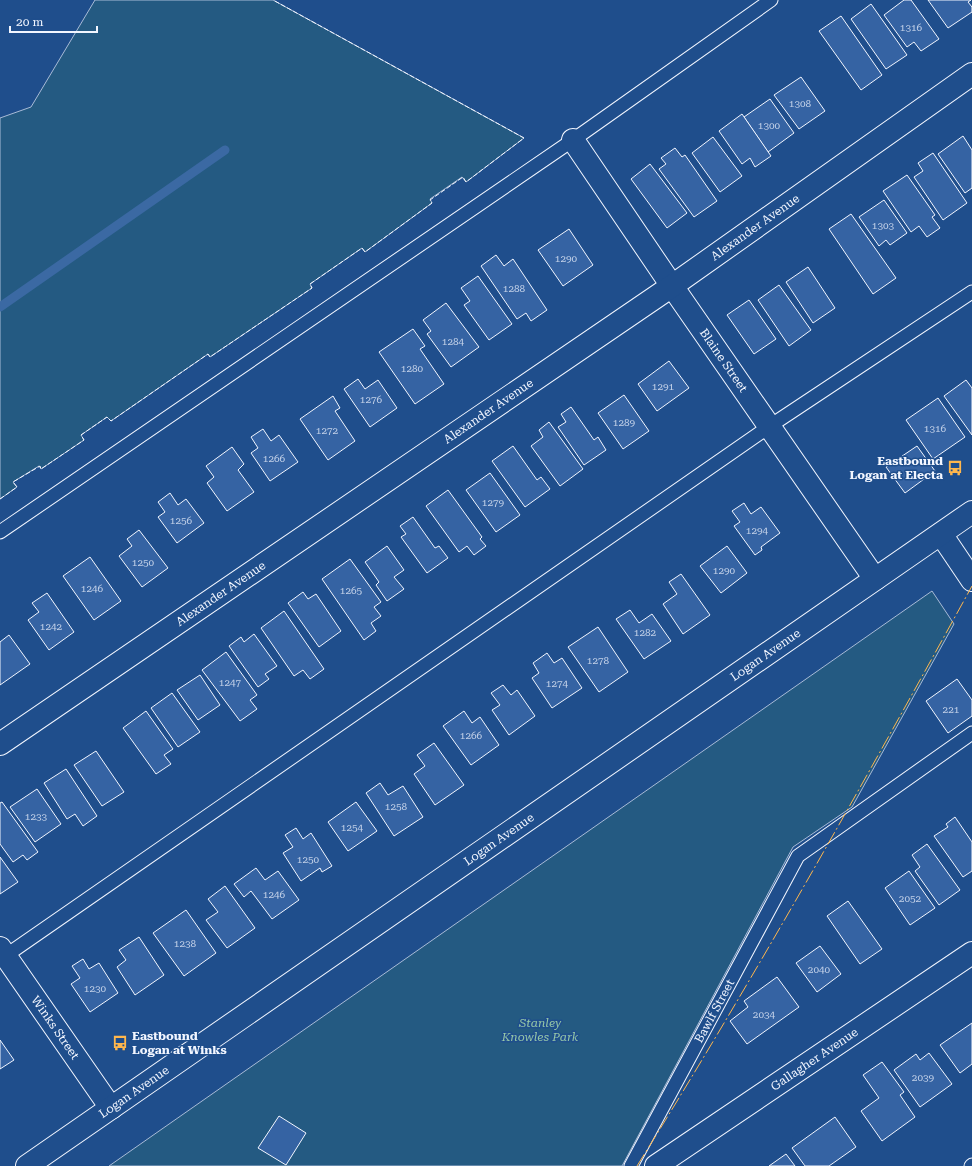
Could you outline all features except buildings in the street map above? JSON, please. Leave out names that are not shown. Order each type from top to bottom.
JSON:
[{"type":"street","name":"Alexander Avenue","points":[[0,744],[672,286],[972,74]]},
{"type":"street","name":"Blaine Street","points":[[573,140],[875,579]]},
{"type":"street","name":"Logan Avenue","points":[[27,1166],[972,512]]},
{"type":"street","points":[[941,534],[972,580]]},
{"type":"street","name":"Gallagher Avenue","points":[[656,1166],[972,953]]},
{"type":"street","name":"Winks Street","points":[[2,955],[111,1108]]},
{"type":"lane","points":[[0,532],[573,140],[771,0]]},
{"type":"lane","points":[[2,955],[770,426],[972,292]]},
{"type":"lane","name":"Bawlf Street","points":[[631,1166],[798,856],[972,733]]},
{"type":"green space","points":[[95,0],[273,0],[524,138],[466,182],[462,177],[430,199],[432,203],[365,252],[362,248],[310,284],[312,288],[210,357],[208,354],[111,421],[107,417],[81,435],[84,440],[41,469],[39,466],[13,482],[17,487],[0,499],[0,118],[31,107]]},
{"type":"green space","name":"Stanley Knowles Park","points":[[932,591],[954,624],[852,807],[793,847],[622,1166],[109,1166]]},
{"type":"waterway","points":[[0,307],[225,150]]},
{"type":"fence","points":[[0,499],[17,487],[13,482],[40,466],[41,469],[84,440],[81,435],[107,417],[111,421],[208,354],[210,357],[312,288],[310,284],[362,248],[365,252],[432,203],[430,200],[463,177],[466,182],[524,138],[273,0]]},
{"type":"power","points":[[637,1166],[724,1023],[808,879],[972,586]]},
{"type":"place","name":"Eastbound Logan at Electa","points":[[955,468]]},
{"type":"place","name":"Eastbound Logan at Winks","points":[[120,1043]]}]
